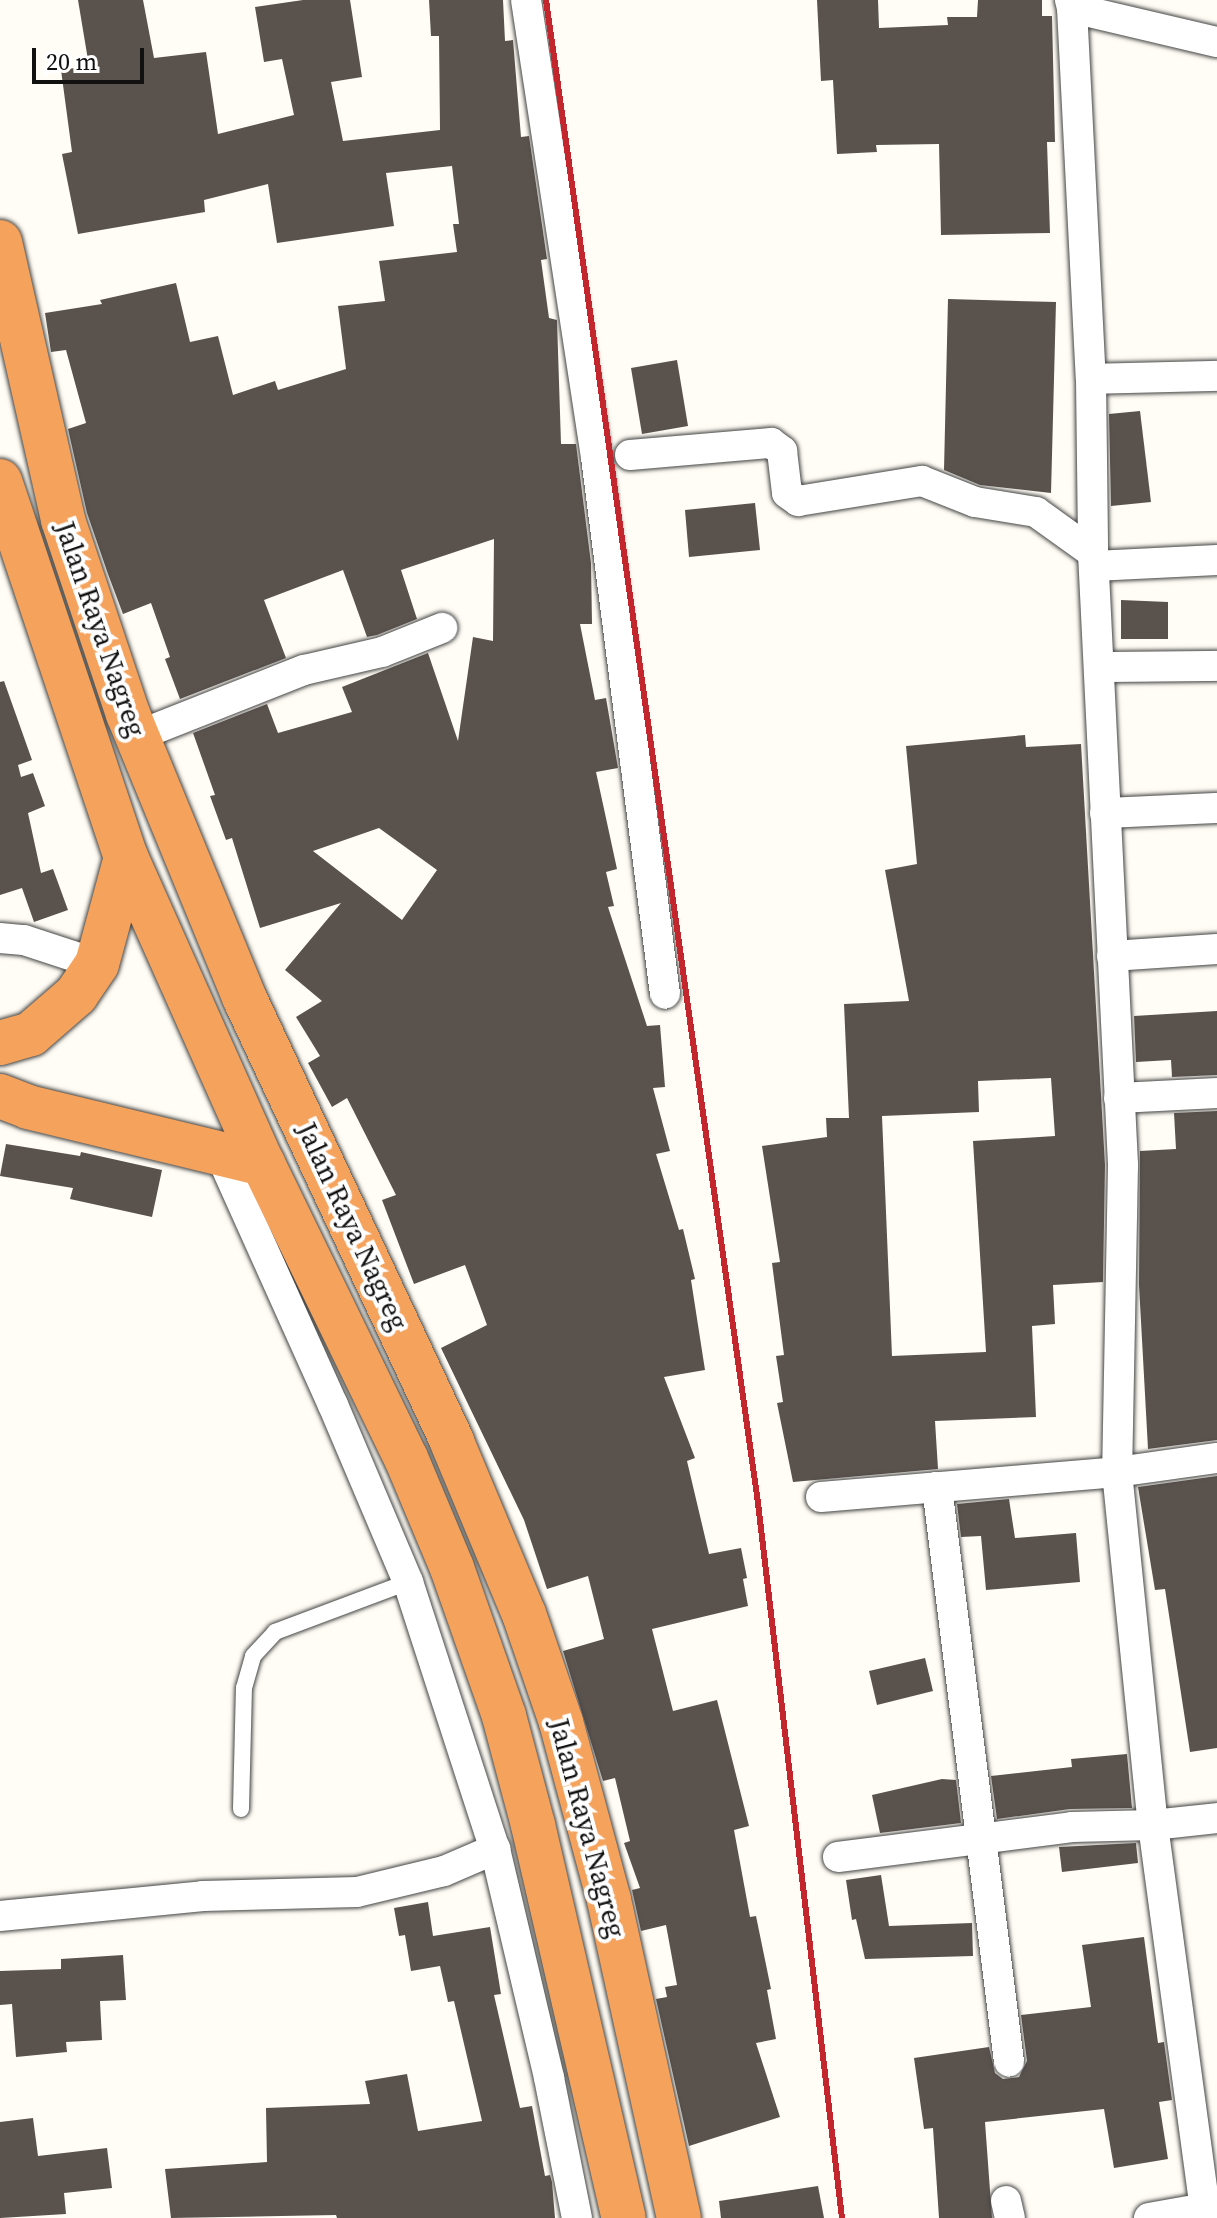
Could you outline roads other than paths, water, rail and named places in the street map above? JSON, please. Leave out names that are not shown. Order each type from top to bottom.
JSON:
[{"type":"highway","name":"Jalan Raya Nagreg","points":[[0,242],[63,520],[137,736],[244,997],[446,1429],[524,1614],[561,1722],[605,1886],[679,2218]]},
{"type":"highway","name":"Jalan Raya Nagreg","points":[[0,481],[126,857],[263,1164],[406,1458],[452,1568],[504,1716],[571,1982],[624,2218]]},
{"type":"highway","points":[[0,1043],[31,1034],[76,995],[97,964],[126,857]]},
{"type":"highway","points":[[0,1096],[28,1107],[263,1164]]},
{"type":"street","points":[[526,0],[610,456],[665,994]]},
{"type":"street","points":[[1149,2218],[1206,2213],[1153,1825],[1117,1472],[1123,1165],[1093,560],[1091,379],[1071,4],[1217,42]]},
{"type":"street","points":[[1091,379],[1217,376]]},
{"type":"street","points":[[610,456],[771,443],[782,451],[787,493],[798,501],[922,481],[975,502],[1036,512],[1093,560],[1217,560]]},
{"type":"street","points":[[137,736],[304,670],[382,652],[442,628]]},
{"type":"street","points":[[1099,667],[1217,666]]},
{"type":"street","points":[[1105,813],[1217,808]]},
{"type":"street","points":[[0,938],[24,940],[97,964]]},
{"type":"street","points":[[1112,956],[1217,949]]},
{"type":"street","points":[[1119,1098],[1217,1093]]},
{"type":"street","points":[[221,1156],[339,1418],[408,1582],[495,1849],[549,2078],[577,2218]]},
{"type":"street","points":[[821,1497],[1117,1472],[1217,1458]]},
{"type":"street","points":[[937,1487],[1009,2062]]},
{"type":"street","points":[[838,1857],[1072,1827],[1153,1825],[1217,1818]]},
{"type":"street","points":[[0,1916],[203,1896],[357,1892],[444,1871],[495,1849]]},
{"type":"lane","points":[[241,1809],[244,1688],[253,1656],[275,1632],[408,1582]]},
{"type":"railway","points":[[546,0],[758,1503],[842,2218]]}]
